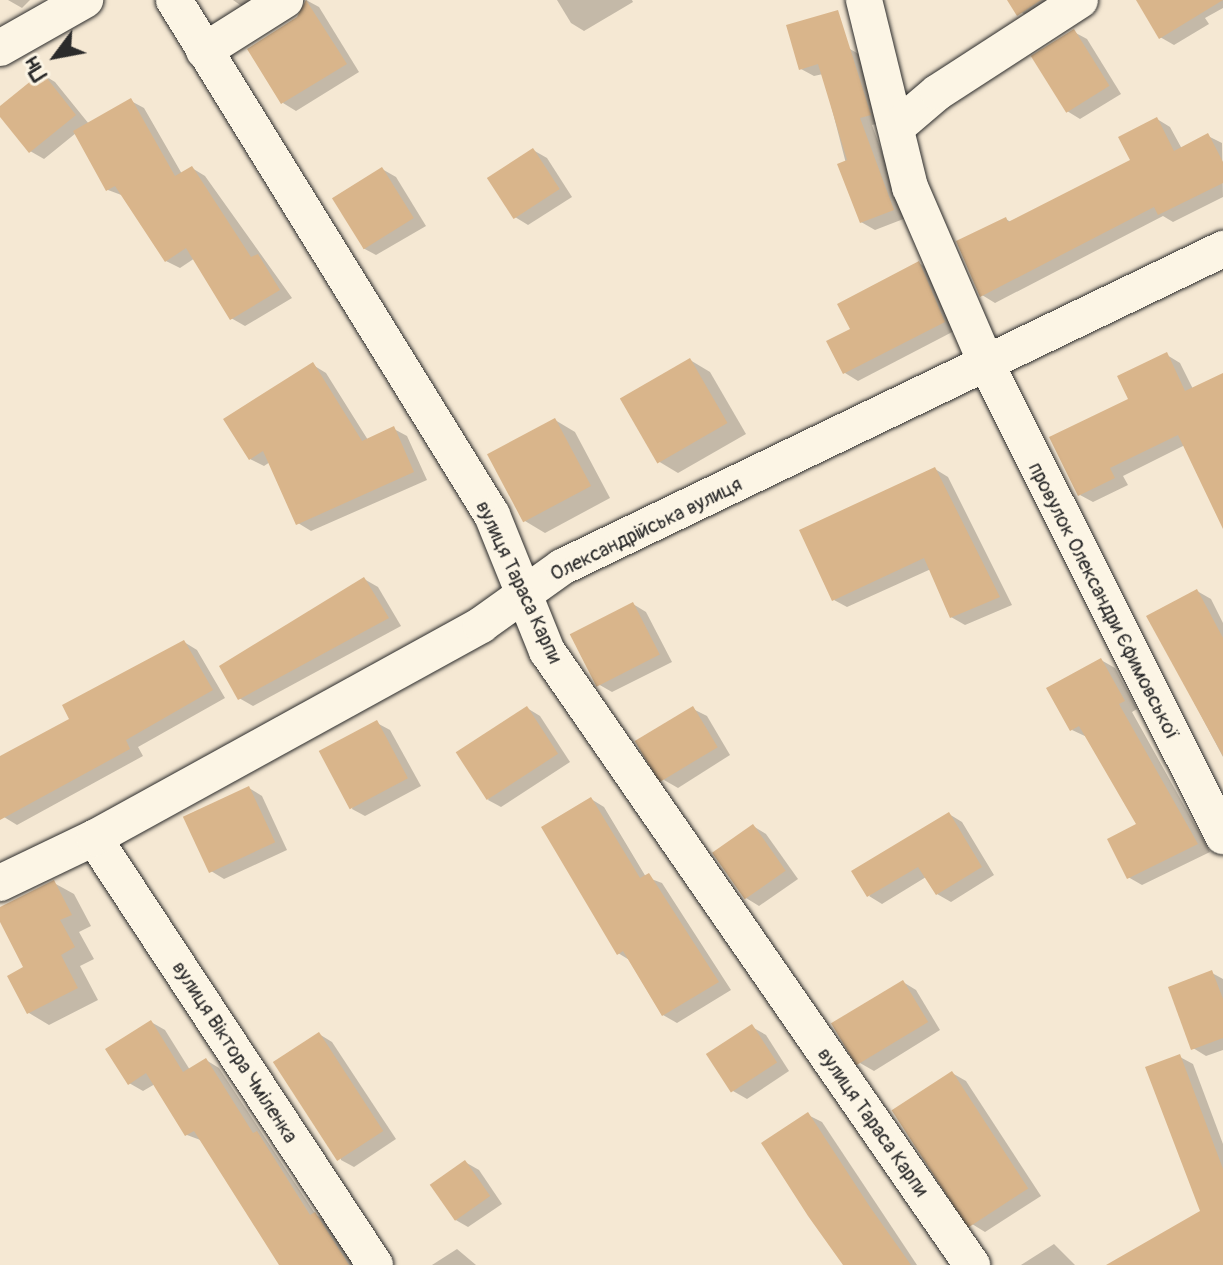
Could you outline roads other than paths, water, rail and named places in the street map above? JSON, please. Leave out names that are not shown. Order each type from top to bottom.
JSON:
[{"type":"street","points":[[0,48],[85,0]]},
{"type":"street","name":"вулиця Тараса Карпи","points":[[174,0],[492,515],[547,651],[972,1265]]},
{"type":"street","points":[[204,51],[285,0]]},
{"type":"street","name":"провулок Олександри Єфимовської","points":[[864,0],[898,126],[910,187],[987,365],[1223,836]]},
{"type":"street","points":[[898,126],[938,92],[1080,0]]},
{"type":"street","name":"Олександрійська вулиця","points":[[0,883],[94,838],[481,625],[562,567],[1223,249]]},
{"type":"street","name":"вулиця Віктора Чміленка","points":[[94,838],[375,1265]]}]
